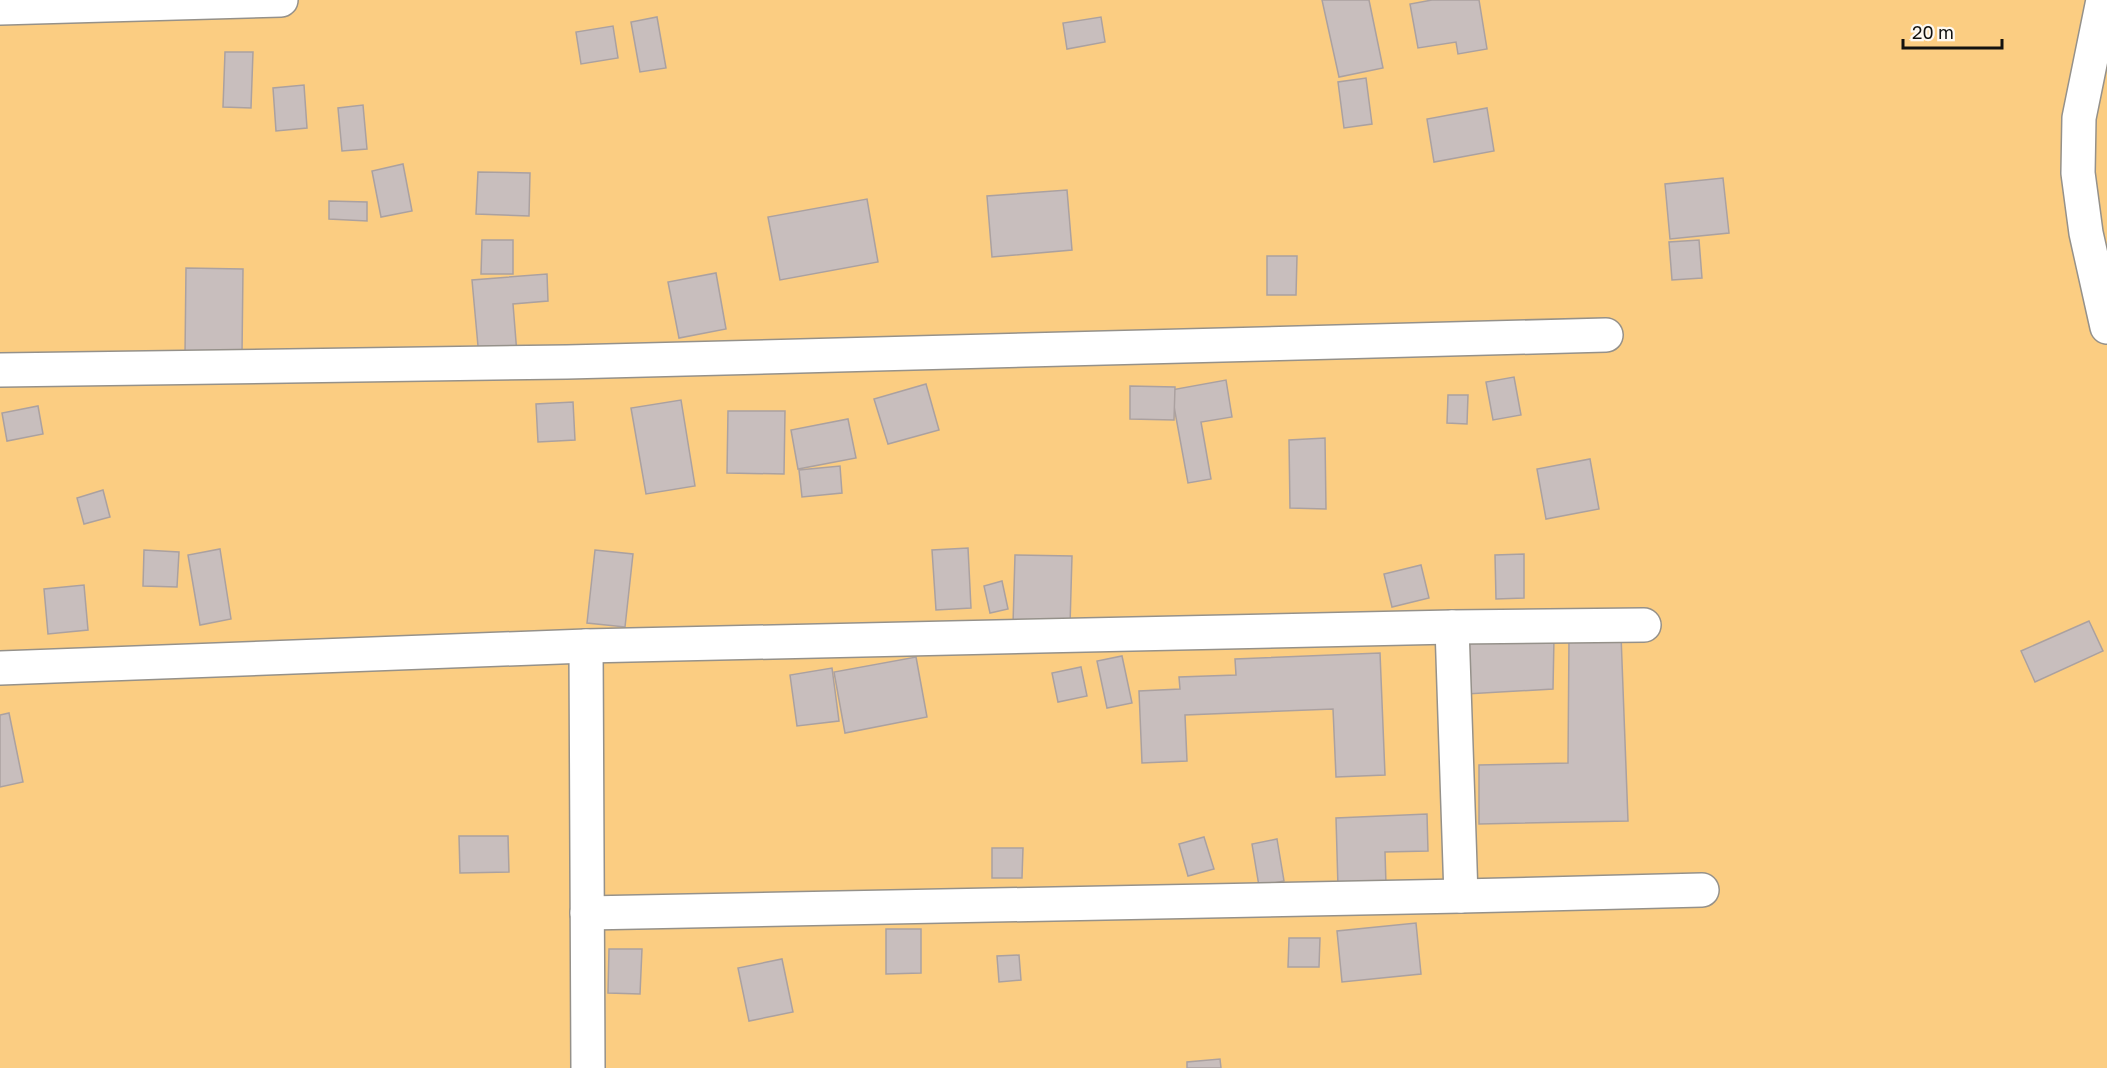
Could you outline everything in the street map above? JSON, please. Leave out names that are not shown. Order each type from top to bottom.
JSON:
[{"type":"street","points":[[0,9],[281,0]]},
{"type":"street","points":[[2103,0],[2093,116],[2078,173],[2086,233],[2107,327]]},
{"type":"street","points":[[0,370],[567,362],[1606,336]]},
{"type":"street","points":[[0,668],[586,646],[1452,627],[1644,625]]},
{"type":"street","points":[[1452,627],[1461,896]]},
{"type":"street","points":[[586,646],[588,1068]]},
{"type":"street","points":[[587,913],[1701,890]]},
{"type":"shaded area","points":[[0,0],[2107,0],[2107,1068],[0,1068]]},
{"type":"building","points":[[1322,0],[1369,0],[1383,68],[1339,77]]},
{"type":"building","points":[[1432,0],[1479,0],[1487,49],[1458,54],[1456,42],[1418,48],[1410,4]]},
{"type":"building","points":[[657,17],[666,68],[640,72],[631,22]]},
{"type":"building","points":[[1101,17],[1105,42],[1067,49],[1063,23]]},
{"type":"building","points":[[613,26],[618,58],[581,64],[576,32]]},
{"type":"building","points":[[225,52],[253,52],[251,108],[223,107]]},
{"type":"building","points":[[1366,78],[1372,124],[1344,128],[1338,82]]},
{"type":"building","points":[[304,85],[307,128],[276,131],[273,88]]},
{"type":"building","points":[[363,105],[367,149],[342,151],[338,108]]},
{"type":"building","points":[[1487,108],[1494,151],[1434,162],[1427,119]]},
{"type":"building","points":[[403,164],[412,211],[381,217],[372,171]]},
{"type":"building","points":[[478,172],[530,173],[529,216],[476,214]]},
{"type":"building","points":[[1723,178],[1729,233],[1670,239],[1665,184]]},
{"type":"building","points":[[1067,190],[1072,250],[992,257],[987,196]]},
{"type":"building","points":[[867,199],[878,262],[780,280],[768,217]]},
{"type":"building","points":[[329,201],[367,202],[367,221],[329,219]]},
{"type":"building","points":[[482,240],[513,240],[513,274],[481,274]]},
{"type":"building","points":[[1699,240],[1702,278],[1672,280],[1669,242]]},
{"type":"building","points":[[1267,256],[1297,256],[1296,295],[1267,295]]},
{"type":"building","points":[[186,268],[243,269],[242,355],[185,355]]},
{"type":"building","points":[[716,273],[726,329],[679,338],[668,282]]},
{"type":"building","points":[[547,274],[548,301],[513,304],[517,354],[479,357],[472,280]]},
{"type":"building","points":[[1514,377],[1521,415],[1493,420],[1486,382]]},
{"type":"building","points":[[1226,380],[1232,417],[1201,422],[1211,479],[1188,483],[1171,390]]},
{"type":"building","points":[[926,384],[939,430],[888,444],[874,399]]},
{"type":"building","points":[[1130,386],[1175,387],[1174,420],[1130,419]]},
{"type":"building","points":[[1448,395],[1468,395],[1467,424],[1447,423]]},
{"type":"building","points":[[681,400],[695,486],[646,494],[631,408]]},
{"type":"building","points":[[573,402],[575,440],[538,442],[536,404]]},
{"type":"building","points":[[38,406],[43,434],[7,441],[2,413]]},
{"type":"building","points":[[728,411],[785,411],[784,474],[727,473]]},
{"type":"building","points":[[848,419],[856,458],[798,469],[791,430]]},
{"type":"building","points":[[1325,438],[1326,509],[1290,508],[1289,440]]},
{"type":"building","points":[[1590,459],[1599,509],[1546,519],[1537,469]]},
{"type":"building","points":[[840,466],[842,493],[802,497],[799,470]]},
{"type":"building","points":[[103,490],[110,517],[84,524],[77,498]]},
{"type":"building","points":[[968,548],[971,608],[936,610],[932,550]]},
{"type":"building","points":[[220,549],[231,619],[200,625],[188,555]]},
{"type":"building","points":[[144,550],[179,552],[177,587],[143,586]]},
{"type":"building","points":[[595,550],[633,554],[625,627],[587,623]]},
{"type":"building","points":[[1524,554],[1524,598],[1496,599],[1495,555]]},
{"type":"building","points":[[1015,555],[1072,556],[1070,625],[1013,624]]},
{"type":"building","points":[[1421,565],[1429,598],[1392,607],[1384,574]]},
{"type":"building","points":[[1002,581],[1008,609],[990,613],[984,586]]},
{"type":"building","points":[[84,585],[88,630],[48,634],[44,589]]},
{"type":"building","points":[[2089,621],[2103,651],[2035,682],[2021,651]]},
{"type":"building","points":[[1621,635],[1628,821],[1479,824],[1479,765],[1568,763],[1569,637]]},
{"type":"building","points":[[1554,637],[1553,689],[1466,694],[1465,640]]},
{"type":"building","points":[[1380,653],[1385,775],[1336,777],[1333,709],[1185,715],[1187,761],[1142,763],[1139,691],[1180,689],[1179,677],[1236,675],[1235,659]]},
{"type":"building","points":[[1122,656],[1132,703],[1107,708],[1097,661]]},
{"type":"building","points":[[916,657],[927,717],[845,733],[834,672]]},
{"type":"building","points":[[1081,667],[1087,696],[1058,702],[1052,673]]},
{"type":"building","points":[[832,668],[839,721],[797,726],[790,675]]},
{"type":"building","points":[[9,713],[23,782],[0,787],[0,715]]},
{"type":"building","points":[[1427,814],[1428,851],[1385,852],[1386,885],[1338,887],[1336,818]]},
{"type":"building","points":[[459,836],[508,836],[509,872],[460,873]]},
{"type":"building","points":[[1204,837],[1214,869],[1188,876],[1179,844]]},
{"type":"building","points":[[1277,839],[1284,881],[1259,886],[1252,844]]},
{"type":"building","points":[[992,848],[1023,848],[1022,878],[992,878]]},
{"type":"building","points":[[1416,923],[1421,974],[1342,982],[1337,931]]},
{"type":"building","points":[[886,929],[921,929],[921,973],[886,974]]},
{"type":"building","points":[[1289,938],[1320,938],[1319,967],[1288,967]]},
{"type":"building","points":[[609,949],[642,949],[640,994],[608,993]]},
{"type":"building","points":[[1019,955],[1021,980],[999,982],[997,956]]},
{"type":"building","points":[[782,959],[793,1012],[749,1021],[738,968]]},
{"type":"building","points":[[1220,1059],[1221,1068],[1187,1068],[1187,1062]]}]
